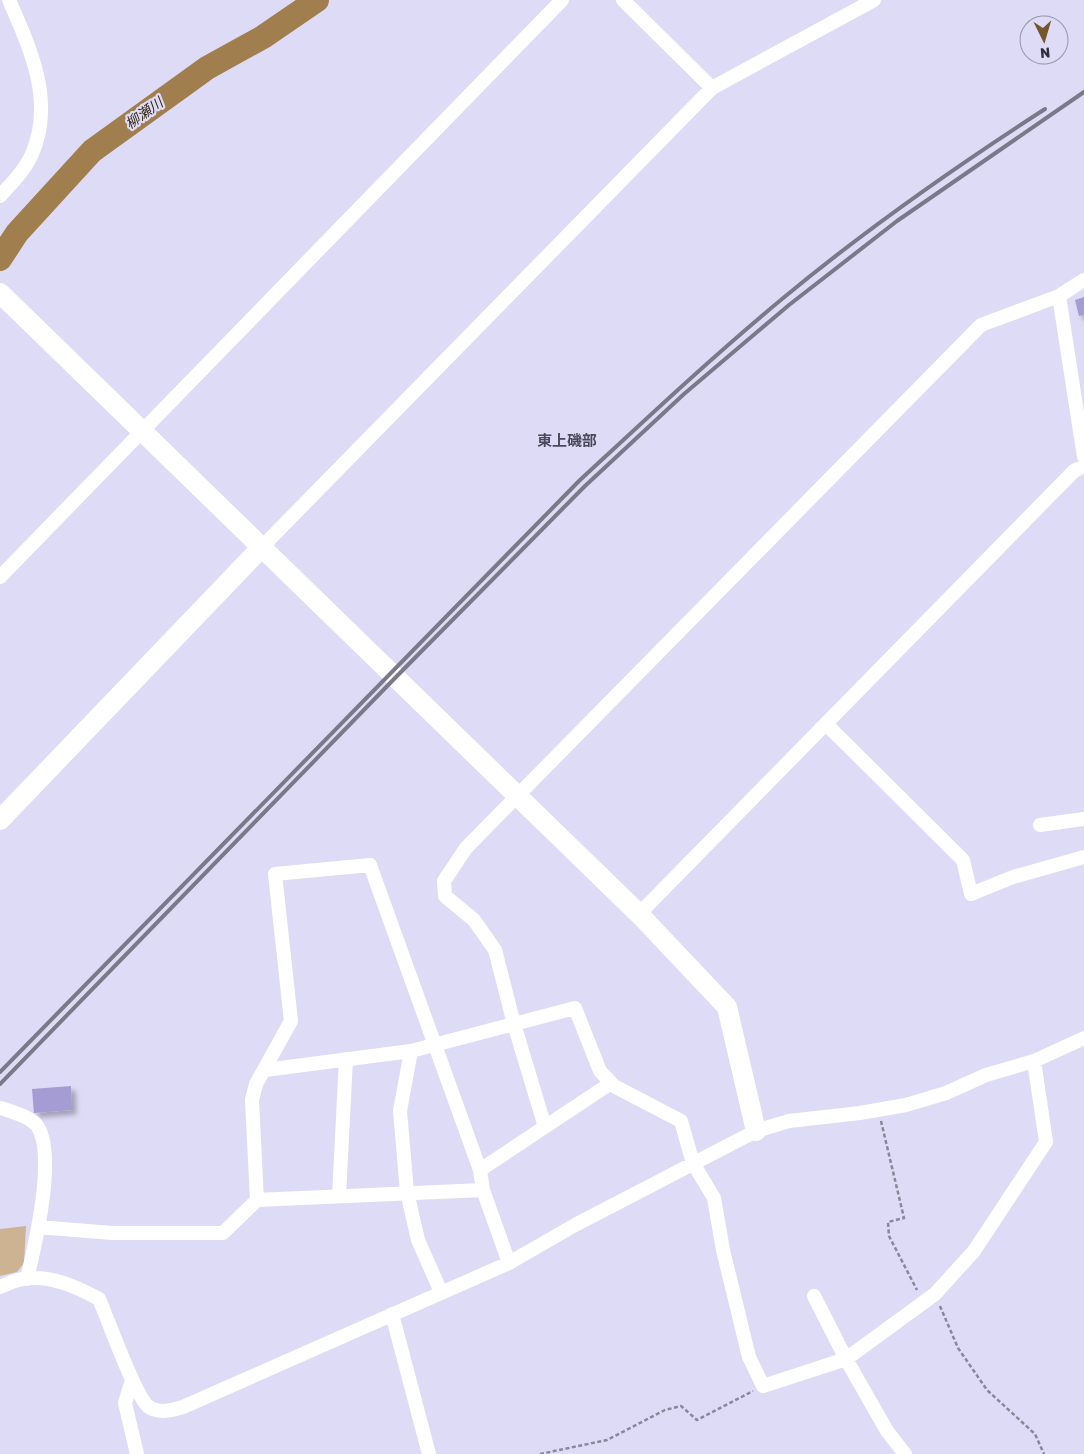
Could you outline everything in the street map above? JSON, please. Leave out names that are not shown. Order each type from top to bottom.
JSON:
[{"type":"street","points":[[0,196],[18,176],[32,154],[42,109],[38,74],[9,0]]},
{"type":"street","points":[[0,577],[562,0]]},
{"type":"street","points":[[623,0],[712,88]]},
{"type":"street","points":[[0,820],[261,548],[712,88],[874,0]]},
{"type":"street","points":[[545,1127],[514,1024],[495,950],[474,920],[445,896],[444,881],[466,848],[981,326],[1059,296],[1084,280]]},
{"type":"street","points":[[0,293],[639,914],[727,1007],[756,1131]]},
{"type":"street","points":[[1059,296],[1084,457]]},
{"type":"street","points":[[639,914],[1074,471],[1084,466]]},
{"type":"street","points":[[826,724],[963,860],[971,894],[1013,877],[1084,857]]},
{"type":"street","points":[[1040,825],[1084,819]]},
{"type":"street","points":[[257,1200],[252,1100],[256,1084],[292,1021],[275,874],[370,865],[480,1170],[484,1190],[509,1263]]},
{"type":"street","points":[[265,1070],[436,1046],[574,1008],[600,1071],[611,1083],[681,1121],[693,1163],[714,1198],[723,1250],[749,1357],[763,1386],[846,1359],[935,1294],[974,1250],[1046,1142],[1034,1061]]},
{"type":"street","points":[[0,1287],[27,1279],[45,1279],[77,1288],[99,1299],[137,1394],[150,1408],[166,1411],[183,1407],[509,1263],[756,1131],[789,1121],[906,1105],[946,1093],[986,1075],[1034,1061],[1084,1038]]},
{"type":"street","points":[[411,1051],[400,1111],[407,1192],[418,1240],[441,1292]]},
{"type":"street","points":[[338,1196],[346,1059]]},
{"type":"street","points":[[480,1170],[611,1083]]},
{"type":"street","points":[[1,1108],[25,1117],[38,1126],[45,1144],[46,1162],[38,1227],[27,1279]]},
{"type":"street","points":[[38,1227],[112,1233],[223,1233],[257,1200],[484,1190]]},
{"type":"street","points":[[814,1296],[846,1359],[887,1431],[905,1454]]},
{"type":"street","points":[[392,1314],[429,1454]]},
{"type":"street","points":[[132,1380],[126,1403],[135,1454]]},
{"type":"path","points":[[877,1110],[888,1146],[904,1218],[888,1222],[889,1236],[923,1303]]},
{"type":"path","points":[[935,1294],[958,1348],[987,1390],[1035,1434],[1044,1454]]},
{"type":"path","points":[[540,1454],[607,1440],[665,1410],[681,1406],[697,1420],[763,1386]]},
{"type":"shaded area","points":[[26,1226],[24,1263],[17,1272],[0,1276],[0,1229]]},
{"type":"building","points":[[1084,297],[1084,315],[1079,316],[1075,300]]},
{"type":"building","points":[[71,1086],[72,1110],[34,1113],[32,1089]]},
{"type":"waterway","name":"柳瀬川","points":[[0,259],[17,233],[92,151],[207,68],[263,37],[317,0]]},
{"type":"railway","points":[[0,1084],[395,678],[585,486],[684,394],[789,305],[897,221],[1084,92]]},
{"type":"railway","points":[[0,1072],[579,481],[679,388],[782,299],[845,248],[978,153],[1045,109]]},
{"type":"district","name":"東上磯部","points":[[567,441]]}]
